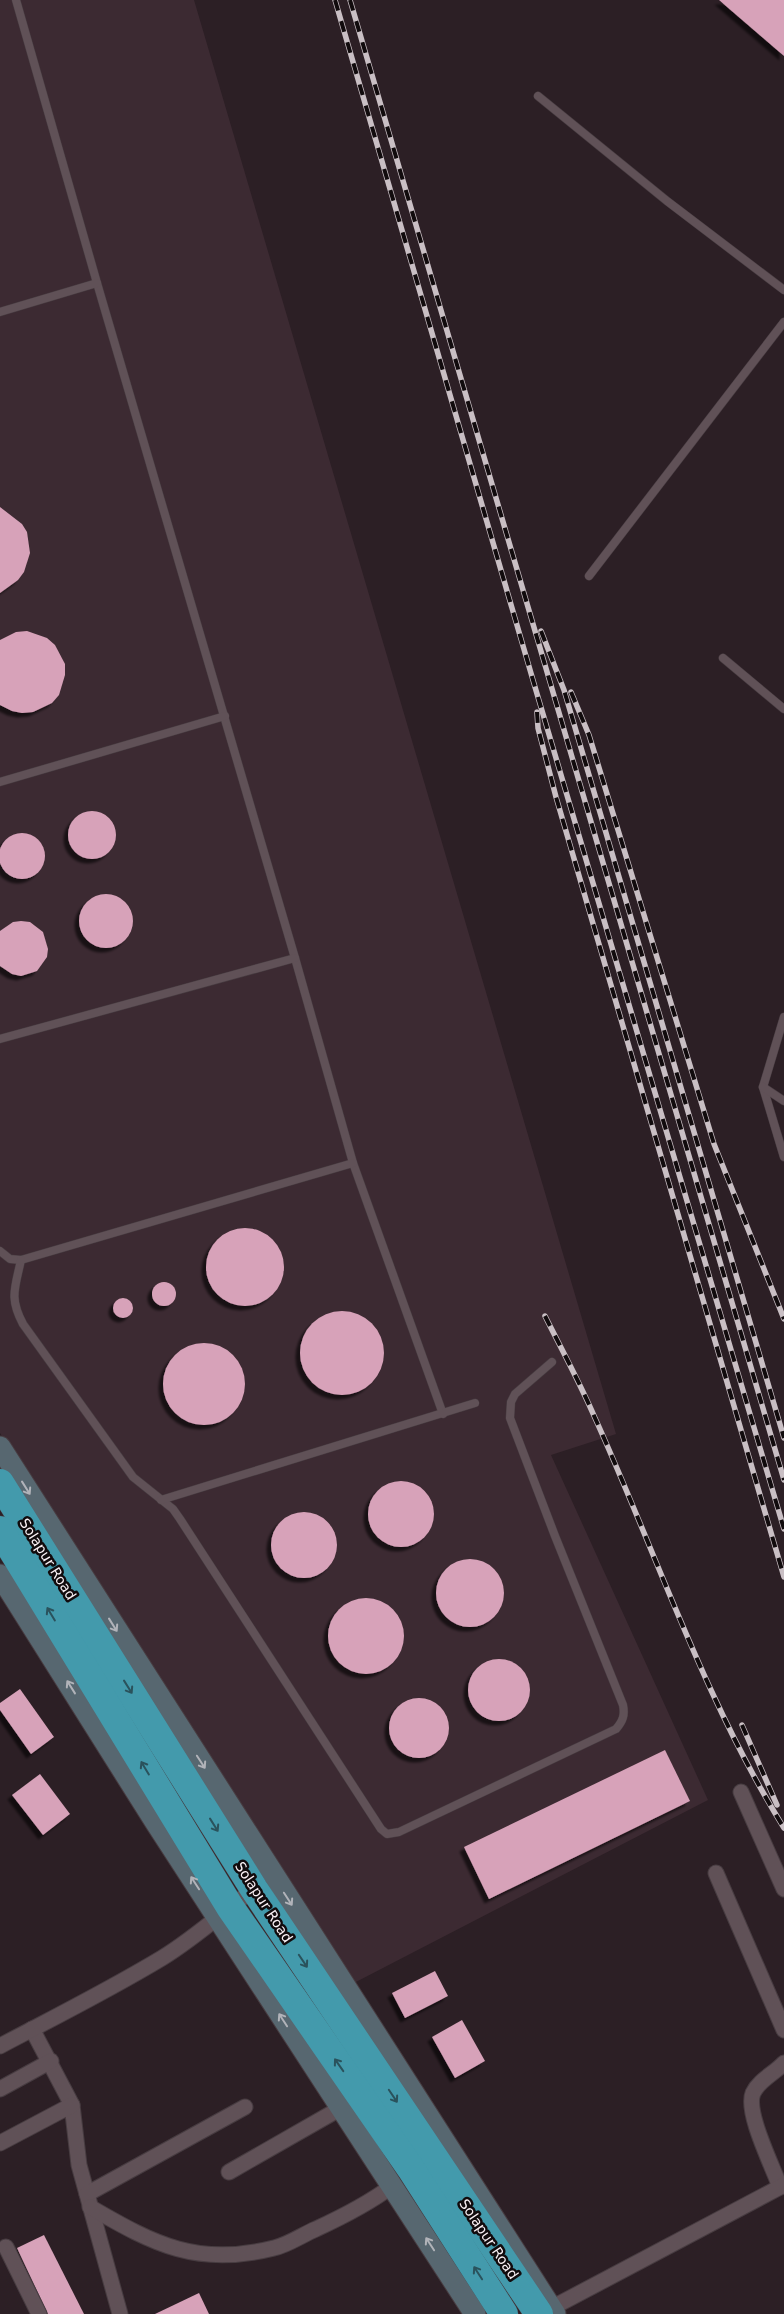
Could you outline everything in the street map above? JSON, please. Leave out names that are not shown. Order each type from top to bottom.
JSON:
[{"type":"highway","name":"Solapur Road","points":[[0,1482],[254,1889],[546,2313]]},
{"type":"highway","name":"Solapur Road","points":[[0,1530],[224,1913],[411,2169],[504,2314]]},
{"type":"street","points":[[0,1447],[546,2313],[782,2186],[756,2123],[751,2104],[753,2093],[784,2063]]},
{"type":"street","points":[[0,1575],[224,1913],[341,2108],[475,2314]]},
{"type":"street","points":[[741,1792],[784,1889]]},
{"type":"street","points":[[716,1873],[784,2030]]},
{"type":"street","points":[[0,2046],[81,2006],[147,1967],[224,1913],[254,1889]]},
{"type":"street","points":[[32,2029],[51,2061],[72,2105],[79,2165],[120,2314]]},
{"type":"street","points":[[0,2089],[51,2061]]},
{"type":"street","points":[[0,2143],[72,2105]]},
{"type":"street","points":[[88,2201],[245,2107]]},
{"type":"street","points":[[228,2172],[341,2108]]},
{"type":"street","points":[[88,2201],[129,2230],[189,2253],[215,2256],[238,2255],[276,2248],[362,2206],[392,2186]]},
{"type":"street","points":[[6,2248],[38,2314]]},
{"type":"lane","points":[[16,0],[96,283],[296,958],[352,1162],[443,1414]]},
{"type":"lane","points":[[538,96],[667,201],[784,290]]},
{"type":"lane","points":[[0,312],[96,283]]},
{"type":"lane","points":[[589,576],[784,322]]},
{"type":"lane","points":[[723,658],[784,709]]},
{"type":"lane","points":[[0,782],[225,716]]},
{"type":"lane","points":[[0,1039],[296,958]]},
{"type":"lane","points":[[784,1017],[763,1087],[784,1157]]},
{"type":"lane","points":[[763,1087],[784,1101]]},
{"type":"lane","points":[[0,1251],[10,1259],[21,1260],[352,1162]]},
{"type":"lane","points":[[21,1260],[14,1293],[15,1308],[24,1324],[132,1477],[173,1509],[381,1829],[387,1834],[393,1834],[616,1729],[621,1722],[624,1713],[623,1705],[510,1418],[511,1402],[515,1394],[552,1362]]},
{"type":"lane","points":[[161,1500],[475,1403]]},
{"type":"shaded area","points":[[0,0],[194,0],[616,1434],[551,1455],[708,1800],[352,1984],[0,1433]]},
{"type":"building","points":[[719,0],[784,0],[784,56]]},
{"type":"building","points":[[0,507],[22,524],[27,532],[30,553],[24,572],[18,580],[0,593]]},
{"type":"building","points":[[27,631],[47,638],[55,645],[65,664],[65,675],[59,695],[52,703],[33,712],[22,713],[12,711],[0,705],[0,640],[16,632]]},
{"type":"building","points":[[92,811],[101,813],[109,818],[114,826],[116,835],[114,844],[109,852],[101,857],[92,859],[83,857],[75,852],[70,844],[68,835],[70,826],[75,818],[83,813]]},
{"type":"building","points":[[22,833],[35,837],[41,843],[45,856],[41,869],[35,875],[22,879],[9,875],[3,869],[-1,856],[3,843],[9,837]]},
{"type":"building","points":[[106,894],[116,896],[125,902],[131,911],[133,921],[131,931],[125,940],[116,946],[106,948],[96,946],[87,940],[81,931],[79,921],[81,911],[87,902],[96,896]]},
{"type":"building","points":[[13,922],[30,922],[43,932],[48,949],[47,957],[37,971],[21,976],[12,974],[0,966],[0,931]]},
{"type":"building","points":[[245,1228],[260,1231],[273,1239],[281,1252],[284,1267],[281,1282],[273,1295],[260,1303],[245,1306],[230,1303],[217,1295],[209,1282],[206,1267],[209,1252],[217,1239],[230,1231]]},
{"type":"building","points":[[164,1282],[173,1285],[176,1294],[173,1303],[164,1306],[155,1303],[152,1294],[155,1285]]},
{"type":"building","points":[[123,1298],[130,1301],[133,1308],[130,1315],[123,1318],[116,1315],[113,1308],[116,1301]]},
{"type":"building","points":[[342,1311],[358,1314],[372,1323],[381,1337],[384,1353],[381,1369],[372,1383],[358,1392],[342,1395],[326,1392],[312,1383],[303,1369],[300,1353],[303,1337],[312,1323],[326,1314]]},
{"type":"building","points":[[204,1343],[220,1346],[233,1355],[242,1368],[245,1384],[242,1400],[233,1413],[220,1422],[204,1425],[188,1422],[175,1413],[166,1400],[163,1384],[166,1368],[175,1355],[188,1346]]},
{"type":"building","points":[[401,1481],[414,1484],[424,1491],[431,1501],[434,1514],[431,1527],[424,1537],[414,1544],[401,1547],[388,1544],[378,1537],[371,1527],[368,1514],[371,1501],[378,1491],[388,1484]]},
{"type":"building","points":[[304,1512],[317,1515],[327,1522],[334,1532],[337,1545],[334,1558],[327,1568],[317,1575],[304,1578],[291,1575],[281,1568],[274,1558],[271,1545],[274,1532],[281,1522],[291,1515]]},
{"type":"building","points":[[470,1559],[483,1562],[494,1569],[501,1580],[504,1593],[501,1606],[494,1617],[483,1624],[470,1627],[457,1624],[446,1617],[439,1606],[436,1593],[439,1580],[446,1569],[457,1562]]},
{"type":"building","points":[[366,1598],[380,1601],[393,1609],[401,1622],[404,1636],[401,1650],[393,1663],[380,1671],[366,1674],[352,1671],[339,1663],[331,1650],[328,1636],[331,1622],[339,1609],[352,1601]]},
{"type":"building","points":[[499,1659],[511,1661],[521,1668],[528,1678],[530,1690],[528,1702],[521,1712],[511,1719],[499,1721],[487,1719],[477,1712],[470,1702],[468,1690],[470,1678],[477,1668],[487,1661]]},
{"type":"building","points":[[20,1689],[54,1737],[31,1754],[0,1710],[0,1703]]},
{"type":"building","points":[[419,1698],[436,1703],[444,1711],[449,1728],[444,1745],[436,1753],[419,1758],[402,1753],[394,1745],[389,1728],[394,1711],[402,1703]]},
{"type":"building","points":[[665,1750],[690,1801],[489,1899],[464,1847]]},
{"type":"building","points":[[40,1774],[70,1814],[43,1835],[12,1795]]},
{"type":"building","points":[[435,1971],[448,1996],[405,2018],[392,1993]]},
{"type":"building","points":[[462,2020],[485,2061],[455,2078],[432,2037]]},
{"type":"building","points":[[44,2235],[84,2314],[48,2314],[17,2248]]},
{"type":"building","points":[[199,2293],[209,2314],[155,2314]]},
{"type":"railway","points":[[335,0],[535,687],[784,1529]]},
{"type":"railway","points":[[350,0],[784,1480]]},
{"type":"railway","points":[[541,631],[564,690],[784,1438]]},
{"type":"railway","points":[[571,692],[589,735],[714,1144],[784,1319]]},
{"type":"railway","points":[[537,712],[538,728],[556,797],[784,1577]]},
{"type":"railway","points":[[545,1316],[577,1379],[618,1470],[705,1678],[755,1779],[784,1828]]},
{"type":"railway","points":[[742,1725],[777,1805]]}]
